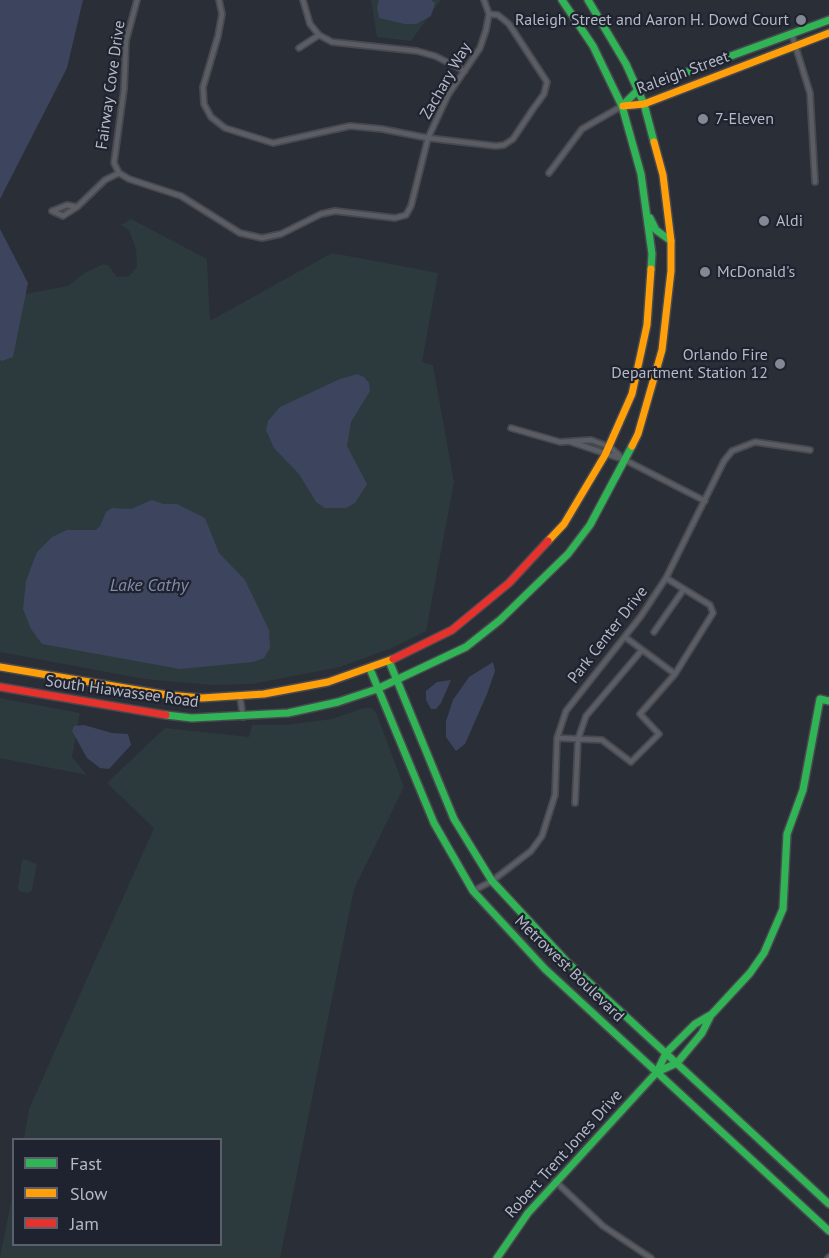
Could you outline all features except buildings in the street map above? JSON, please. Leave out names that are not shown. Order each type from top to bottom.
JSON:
[{"type":"street","name":"Fairway Cove Drive","points":[[119,173],[114,163],[113,153],[124,93],[126,41],[137,0]]},
{"type":"street","points":[[219,0],[222,14],[218,36],[203,87],[204,104],[212,117],[225,128],[273,143],[350,126],[496,146],[504,145],[513,139],[544,94],[547,82],[509,24],[498,15],[489,14],[484,0]]},
{"type":"street","points":[[303,0],[310,24],[319,34],[332,42],[435,56],[465,71]]},
{"type":"street","name":"South Hiawassee Road","points":[[0,667],[202,699],[240,697],[297,689],[370,669],[452,630],[509,583],[564,524],[606,455],[632,394],[647,325],[652,254],[641,174],[622,106],[593,46],[562,0]]},
{"type":"street","name":"South Hiawassee Road","points":[[0,687],[147,713],[192,718],[288,713],[338,702],[377,689],[466,646],[535,589],[590,525],[625,460],[648,405],[662,350],[669,298],[671,241],[663,175],[644,104],[626,64],[588,0]]},
{"type":"street","name":"Zachary Way","points":[[119,173],[129,179],[181,196],[240,233],[254,238],[281,234],[321,214],[335,211],[395,218],[406,215],[428,138],[448,95],[480,48],[489,14]]},
{"type":"street","name":"Raleigh Street","points":[[622,106],[638,90],[829,20]]},
{"type":"street","name":"Raleigh Street","points":[[622,106],[644,104],[829,33]]},
{"type":"street","points":[[299,48],[319,34]]},
{"type":"street","points":[[792,34],[810,93],[815,183]]},
{"type":"street","points":[[549,173],[582,129],[622,106]]},
{"type":"street","points":[[77,207],[105,180],[119,173]]},
{"type":"street","points":[[648,213],[656,230],[671,241]]},
{"type":"street","points":[[511,428],[549,441],[571,442],[584,439],[610,447],[625,460]]},
{"type":"street","points":[[571,442],[625,460],[705,501]]},
{"type":"street","name":"Park Center Drive","points":[[473,891],[492,881],[531,851],[542,836],[555,795],[557,738],[566,711],[577,694],[625,636],[666,578],[724,461],[732,451],[744,444],[758,442],[810,450]]},
{"type":"street","points":[[557,738],[602,740],[624,759],[634,761],[659,734],[640,714],[675,674],[713,612],[710,605],[666,578]]},
{"type":"street","points":[[654,632],[684,589]]},
{"type":"street","points":[[625,636],[675,674]]},
{"type":"street","points":[[575,804],[578,739],[593,706],[642,650]]},
{"type":"street","name":"Metrowest Boulevard","points":[[389,661],[454,819],[492,881],[567,962],[829,1204]]},
{"type":"street","name":"Metrowest Boulevard","points":[[370,669],[434,823],[453,860],[473,891],[545,969],[829,1231]]},
{"type":"street","points":[[240,697],[243,717]]},
{"type":"street","points":[[677,1064],[702,1033],[712,1014],[750,973],[775,932],[783,909],[787,834],[803,790],[820,699],[829,701]]},
{"type":"street","name":"Robert Trent Jones Drive","points":[[497,1258],[515,1228],[555,1181],[657,1072],[666,1053],[695,1024],[712,1014]]},
{"type":"street","name":"Robert Trent Jones Drive","points":[[657,1072],[677,1064]]},
{"type":"street","points":[[555,1181],[603,1226],[651,1258]]},
{"type":"shaded area","points":[[371,0],[441,0],[411,41],[377,37]]},
{"type":"shaded area","points":[[131,219],[207,259],[210,321],[332,253],[438,273],[422,362],[433,365],[454,482],[426,631],[392,648],[340,667],[252,684],[211,685],[144,679],[0,652],[0,324],[15,296],[68,286],[85,273],[103,264],[109,266],[117,277],[129,276],[137,267],[136,249],[129,230],[121,225]]},
{"type":"shaded area","points":[[0,698],[80,713],[72,757],[87,775],[0,758]]},
{"type":"shaded area","points":[[364,708],[371,708],[376,712],[404,787],[354,889],[280,1258],[0,1258],[12,1196],[12,1246],[222,1246],[222,1138],[24,1138],[29,1109],[154,828],[107,783],[165,728],[249,737],[252,725],[286,725],[332,719]]},
{"type":"shaded area","points":[[24,859],[37,864],[32,890],[29,893],[19,891],[18,887]]},
{"type":"water","points":[[0,0],[83,0],[67,68],[0,199]]},
{"type":"water","points":[[379,0],[431,0],[435,3],[431,16],[416,24],[405,24],[379,18],[377,7]]},
{"type":"water","points":[[0,229],[28,283],[13,357],[2,361],[0,360]]},
{"type":"water","points":[[357,374],[369,383],[370,391],[351,422],[347,446],[367,484],[355,503],[346,508],[325,508],[316,502],[299,474],[274,448],[266,430],[268,421],[280,407],[340,379]]},
{"type":"water","name":"Lake Cathy","points":[[152,500],[163,504],[177,504],[205,518],[219,553],[245,580],[269,630],[270,648],[264,658],[253,662],[180,669],[42,644],[31,629],[23,609],[26,581],[37,552],[52,537],[67,530],[96,530],[106,512],[112,508],[131,509]]},
{"type":"water","points":[[493,662],[495,671],[487,694],[465,744],[456,751],[446,737],[446,721],[453,700],[469,677]]},
{"type":"water","points":[[451,680],[441,703],[436,709],[431,709],[426,700],[426,691],[437,682]]},
{"type":"water","points":[[84,725],[112,733],[128,734],[131,745],[109,769],[100,768],[87,758],[72,731],[74,726]]},
{"type":"traffic: fast","points":[[562,0],[593,46],[622,106],[641,174],[652,254],[651,269]]},
{"type":"traffic: fast","points":[[588,0],[626,64],[644,104],[654,142]]},
{"type":"traffic: fast","points":[[622,106],[638,90],[829,20]]},
{"type":"traffic: fast","points":[[650,218],[656,230],[671,241]]},
{"type":"traffic: fast","points":[[166,715],[192,718],[288,713],[338,702],[377,689],[466,647],[500,620],[568,554],[590,525],[632,446]]},
{"type":"traffic: fast","points":[[389,661],[454,819],[492,881],[567,962],[829,1204]]},
{"type":"traffic: fast","points":[[370,669],[434,823],[473,891],[545,969],[829,1231]]},
{"type":"traffic: fast","points":[[497,1258],[528,1213],[657,1072],[666,1053],[695,1024],[712,1014],[750,973],[764,953],[783,909],[787,834],[803,790],[820,699],[829,701]]},
{"type":"traffic: fast","points":[[657,1072],[677,1063],[702,1033],[711,1015]]},
{"type":"traffic: slow","points":[[623,106],[644,104],[829,33]]},
{"type":"traffic: slow","points":[[632,446],[638,434],[662,350],[671,271],[671,241],[663,175],[654,142]]},
{"type":"traffic: slow","points":[[548,541],[564,524],[605,455],[632,394],[647,325],[651,269]]},
{"type":"traffic: slow","points":[[0,667],[167,695],[202,698],[264,694],[328,682],[393,659]]},
{"type":"traffic: jam","points":[[393,659],[452,630],[509,583],[548,541]]},
{"type":"traffic: jam","points":[[0,687],[166,715]]},
{"type":"place","name":"Raleigh Street and Aaron H. Dowd Court","points":[[801,20]]},
{"type":"place","name":"7-Eleven","points":[[703,119]]},
{"type":"place","name":"Aldi","points":[[764,221]]},
{"type":"place","name":"McDonald's","points":[[705,272]]},
{"type":"place","name":"Orlando Fire Department Station 12","points":[[780,364]]}]
